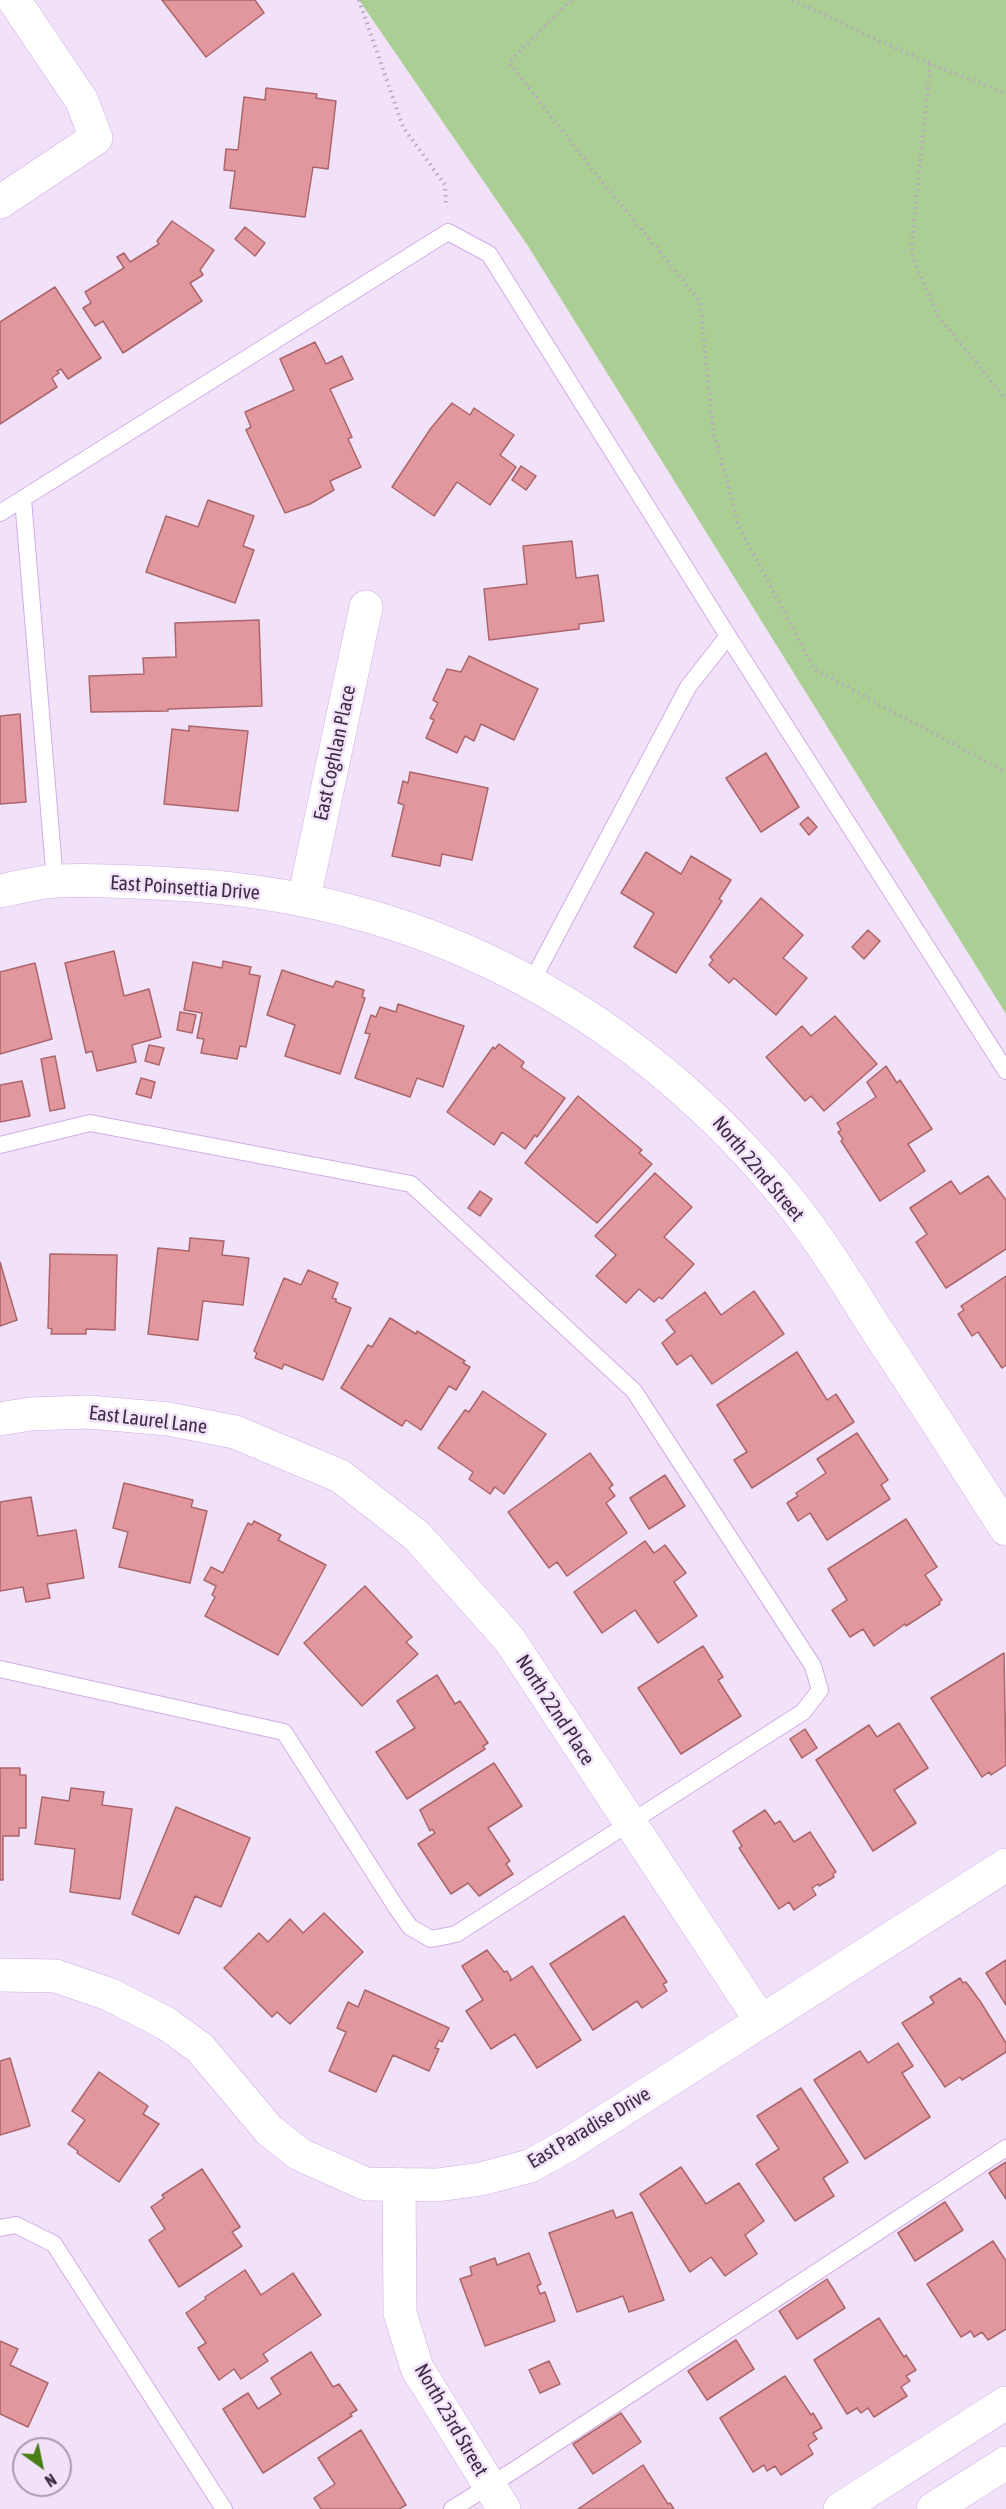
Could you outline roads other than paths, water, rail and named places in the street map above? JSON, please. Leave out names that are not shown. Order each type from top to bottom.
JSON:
[{"type":"street","points":[[0,202],[96,138],[82,101],[14,0]]},
{"type":"street","name":"East Coghlan Place","points":[[304,899],[366,607]]},
{"type":"street","name":"East Poinsettia Drive","points":[[0,891],[55,881],[222,886],[304,899],[402,926]]},
{"type":"street","name":"North 22nd Street","points":[[402,926],[472,952],[531,983],[599,1024],[664,1071],[714,1116],[779,1188],[832,1260],[1006,1529]]},
{"type":"street","name":"East Laurel Lane","points":[[0,1419],[30,1413],[88,1412],[168,1419],[235,1432],[292,1455]]},
{"type":"street","name":"North 22nd Place","points":[[292,1455],[340,1476],[417,1536],[509,1640],[761,2021]]},
{"type":"street","name":"East Paradise Drive","points":[[0,1975],[56,1976],[111,1995],[167,2024],[200,2048],[269,2130],[299,2154],[366,2184],[437,2185],[481,2179],[530,2166],[566,2146],[1006,1865]]},
{"type":"street","name":"North 23rd Street","points":[[399,2184],[400,2313],[417,2368],[497,2498]]},
{"type":"street","points":[[840,2509],[1006,2403]]},
{"type":"street","points":[[933,2509],[1006,2463]]},
{"type":"lane","points":[[0,513],[448,232],[489,254],[728,636],[1006,1071]]},
{"type":"lane","points":[[23,499],[55,881]]},
{"type":"lane","points":[[531,983],[688,687],[728,636]]},
{"type":"lane","points":[[0,1145],[90,1124],[411,1184],[634,1391],[813,1666],[820,1690],[803,1712],[456,1934],[431,1939],[410,1927],[284,1732],[0,1669]]},
{"type":"lane","points":[[452,2509],[497,2498],[1006,2148]]},
{"type":"lane","points":[[0,2228],[16,2225],[54,2244],[224,2509]]}]
